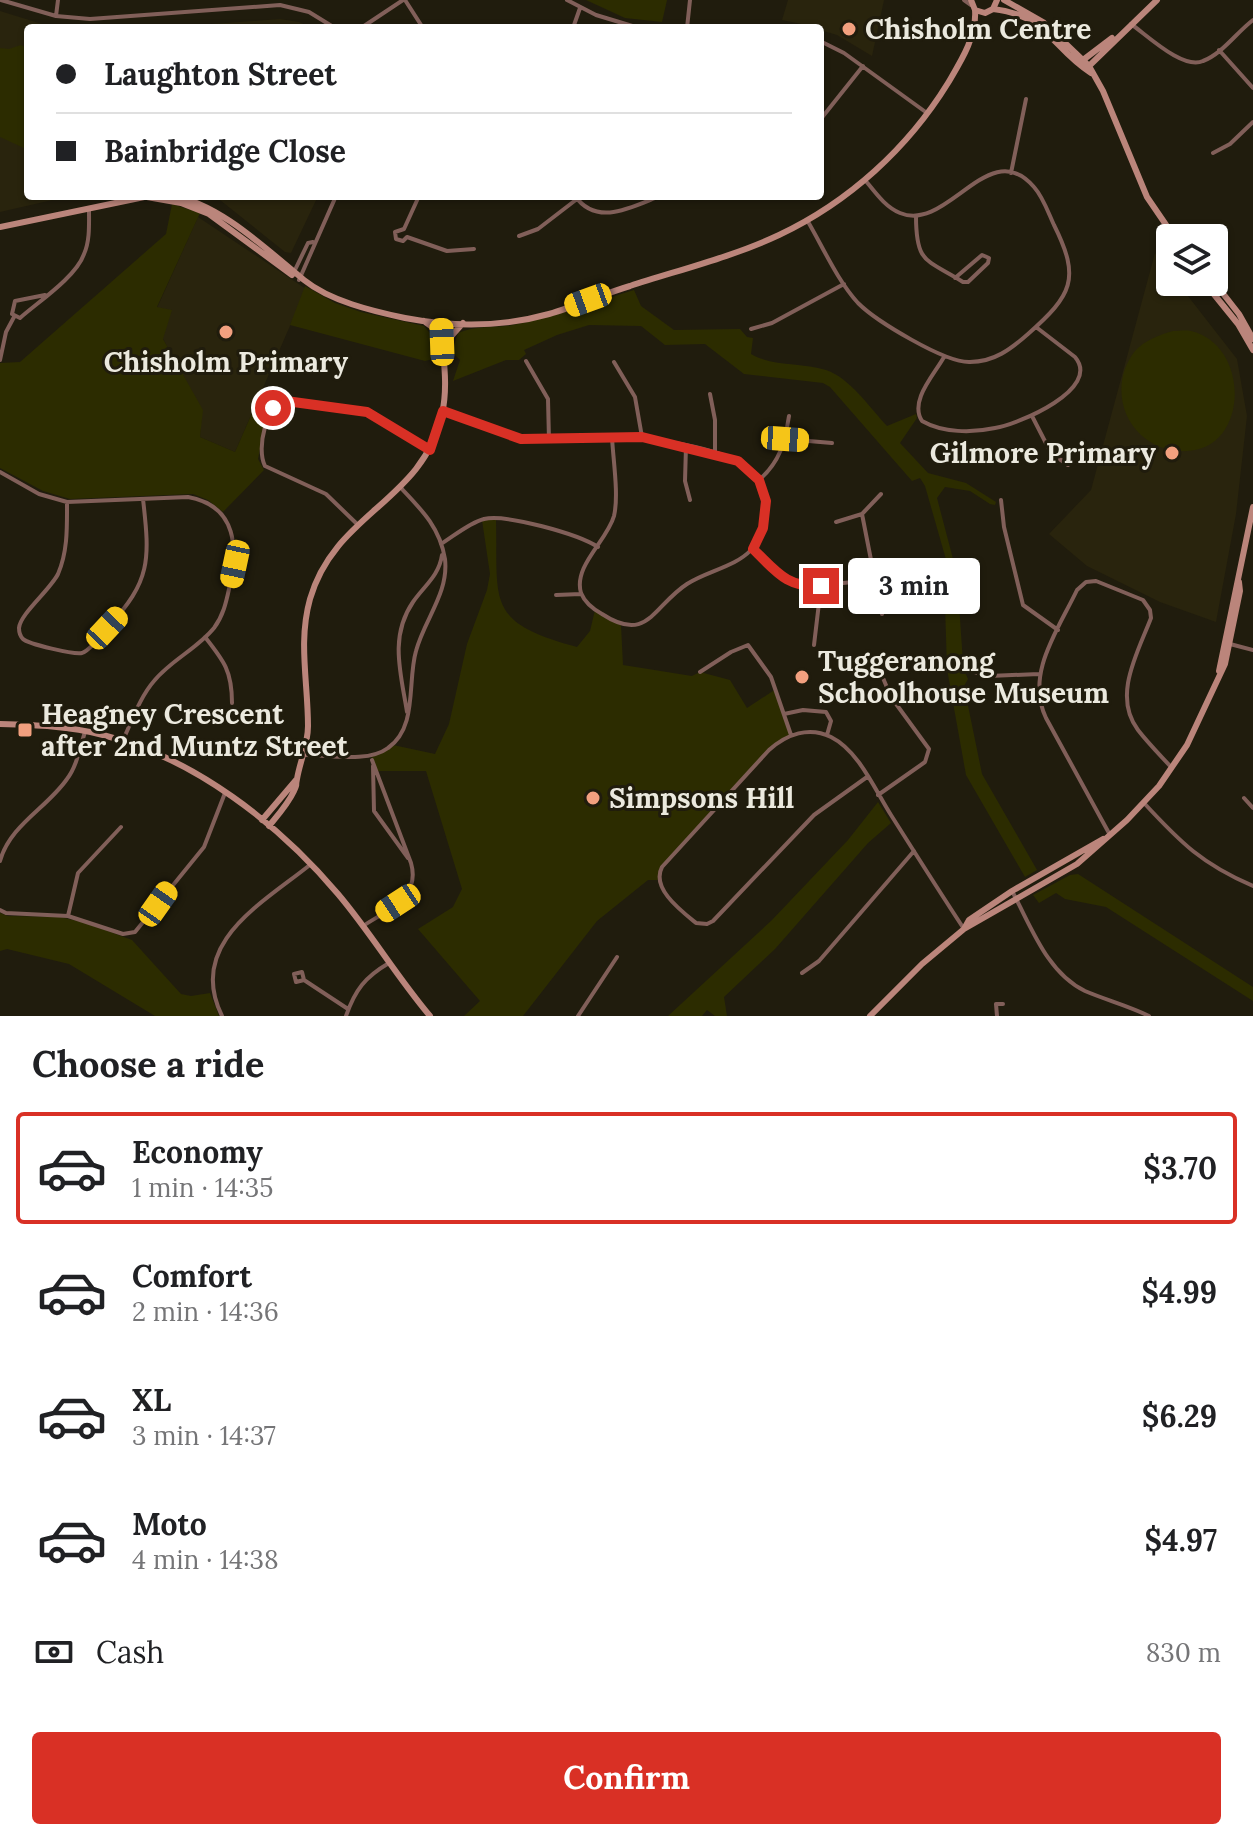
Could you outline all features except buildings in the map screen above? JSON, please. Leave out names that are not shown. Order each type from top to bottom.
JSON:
[{"type":"street","points":[[1,0],[56,16],[113,19],[260,3],[295,7],[329,24]]},
{"type":"street","points":[[56,16],[58,0]]},
{"type":"street","points":[[367,24],[404,0],[420,24]]},
{"type":"street","points":[[567,0],[621,24]]},
{"type":"street","points":[[687,24],[690,0]]},
{"type":"street","points":[[167,200],[209,214],[298,277],[344,300],[383,313],[424,321],[463,323],[506,322],[550,313],[749,247],[807,220],[865,180],[927,114],[953,74],[976,26],[997,0]]},
{"type":"street","points":[[1004,0],[1041,26],[1086,66],[1103,91],[1147,197],[1165,224]]},
{"type":"street","points":[[1086,66],[1157,0]]},
{"type":"street","points":[[970,4],[991,11],[1015,12],[1026,16]]},
{"type":"street","points":[[970,4],[976,26]]},
{"type":"street","points":[[574,24],[580,7]]},
{"type":"street","points":[[1131,23],[1186,62],[1204,61],[1253,20]]},
{"type":"street","points":[[824,43],[863,66],[927,114]]},
{"type":"street","points":[[1219,50],[1253,88]]},
{"type":"street","points":[[824,115],[863,66]]},
{"type":"street","points":[[1011,173],[1026,99]]},
{"type":"street","points":[[1213,153],[1230,144],[1253,122]]},
{"type":"street","points":[[807,220],[856,300],[871,314],[944,357],[968,362],[992,358],[1009,349],[1057,307],[1066,292],[1070,276],[1069,259],[1038,191],[1024,178],[1001,172],[982,177],[937,210],[916,216],[891,208],[865,180]]},
{"type":"street","points":[[0,227],[127,200]]},
{"type":"street","points":[[187,200],[218,213],[298,277]]},
{"type":"street","points":[[298,277],[315,247],[313,242],[334,200]]},
{"type":"street","points":[[407,237],[404,229],[417,200]]},
{"type":"street","points":[[519,236],[538,229],[574,200]]},
{"type":"street","points":[[579,200],[597,212],[611,213],[648,200]]},
{"type":"street","points":[[14,317],[20,318],[81,262],[87,244],[90,207]]},
{"type":"street","points":[[916,216],[916,240],[920,254],[955,278],[968,282],[988,263],[989,258],[982,255],[955,278]]},
{"type":"street","points":[[404,229],[396,231],[395,238],[401,241],[407,237]]},
{"type":"street","points":[[407,237],[447,251],[474,249]]},
{"type":"street","points":[[751,329],[772,323],[844,284]]},
{"type":"street","points":[[14,317],[11,311],[15,301],[45,295]]},
{"type":"street","points":[[1217,296],[1241,322],[1253,350]]},
{"type":"street","points":[[1223,296],[1253,339]]},
{"type":"street","points":[[0,360],[6,332],[14,317]]},
{"type":"street","points":[[424,321],[435,329],[444,342]]},
{"type":"street","points":[[269,826],[294,792],[305,755],[308,724],[303,651],[307,613],[323,568],[338,544],[401,488],[430,450],[443,411],[444,323]]},
{"type":"street","points":[[444,342],[463,323]]},
{"type":"street","points":[[944,357],[918,403],[918,415],[922,421],[947,429],[975,431],[1032,416],[1062,396],[1078,381],[1082,372],[1075,357],[1036,327]]},
{"type":"street","points":[[526,361],[548,399],[549,440]]},
{"type":"street","points":[[614,362],[635,397],[642,437]]},
{"type":"street","points":[[710,394],[716,430],[715,454]]},
{"type":"street","points":[[357,524],[326,494],[265,466],[261,450],[270,414],[277,404],[286,401],[367,412],[430,450]]},
{"type":"street","points":[[443,411],[505,435],[549,440],[612,437],[642,437],[686,446],[738,461],[759,480],[766,501],[765,519],[753,549],[686,584],[650,618],[634,626],[617,624],[590,607],[581,594],[581,575],[608,529],[615,510],[612,437]]},
{"type":"street","points":[[759,480],[777,460],[789,416]]},
{"type":"street","points":[[1032,416],[1051,453],[1068,465]]},
{"type":"street","points":[[785,439],[832,443]]},
{"type":"street","points":[[686,446],[685,481],[690,500]]},
{"type":"street","points":[[0,472],[39,494],[67,502],[199,499],[215,508],[230,528],[235,551],[229,592],[219,621],[153,682],[123,741]]},
{"type":"street","points":[[305,755],[371,758],[386,751],[396,741],[408,717],[416,648],[442,590],[445,568],[442,546],[434,526],[401,488]]},
{"type":"street","points":[[836,522],[862,514],[881,494]]},
{"type":"street","points":[[67,502],[66,547],[58,574],[23,617],[19,627],[26,641],[76,653],[88,649],[126,608],[137,590],[148,550],[143,499]]},
{"type":"street","points":[[1001,500],[1004,527],[1023,605],[1058,630]]},
{"type":"street","points":[[870,1016],[922,964],[964,929],[1077,864],[1144,803],[1173,768],[1200,721],[1225,664],[1252,509]]},
{"type":"street","points":[[753,549],[789,582],[806,587],[857,583],[867,577],[872,565],[862,514]]},
{"type":"street","points":[[408,717],[398,661],[398,635],[411,605],[438,571],[442,546],[475,523],[489,518],[563,531],[598,547]]},
{"type":"street","points":[[867,577],[877,589],[882,614]]},
{"type":"street","points":[[1110,835],[1041,708],[1038,686],[1039,674],[1058,630],[1077,590],[1086,582],[1096,581],[1147,603],[1151,618],[1128,679],[1127,707],[1138,731],[1173,768]]},
{"type":"street","points":[[814,645],[821,586]]},
{"type":"street","points":[[556,595],[581,594]]},
{"type":"street","points":[[205,637],[226,665],[232,685],[232,703]]},
{"type":"street","points":[[1227,643],[1253,650]]},
{"type":"street","points":[[700,672],[748,645],[766,666],[791,735]]},
{"type":"street","points":[[971,671],[989,676],[1039,674]]},
{"type":"street","points":[[878,795],[925,762],[929,749],[891,697],[883,678]]},
{"type":"street","points":[[784,714],[803,710],[826,712],[831,721],[827,735]]},
{"type":"street","points":[[0,724],[85,731],[123,741],[170,761],[225,793],[262,820],[311,864],[363,926],[430,1016]]},
{"type":"street","points":[[0,861],[14,833],[68,778],[85,731]]},
{"type":"street","points":[[867,777],[814,815],[707,924],[696,923],[660,887],[660,871],[769,750],[791,735],[809,732],[827,735],[850,752],[867,777],[964,929]]},
{"type":"street","points":[[371,758],[374,811],[411,863]]},
{"type":"street","points":[[363,926],[407,895],[413,879],[411,863],[371,758]]},
{"type":"street","points":[[262,820],[296,780]]},
{"type":"street","points":[[0,910],[6,913],[68,916],[123,934],[138,931],[173,882],[204,847],[225,793]]},
{"type":"street","points":[[1244,798],[1253,808]]},
{"type":"street","points":[[1144,803],[1194,854],[1218,870],[1253,886]]},
{"type":"street","points":[[68,916],[78,873],[121,827]]},
{"type":"street","points":[[964,929],[969,920],[1012,891],[1110,835]]},
{"type":"street","points":[[802,973],[819,961],[914,851]]},
{"type":"street","points":[[222,1016],[214,996],[212,974],[222,943],[238,924],[311,864]]},
{"type":"street","points":[[1012,891],[1047,954],[1064,976],[1085,991],[1149,1016]]},
{"type":"street","points":[[578,1016],[617,957]]},
{"type":"street","points":[[346,1016],[359,985],[389,963]]},
{"type":"street","points":[[304,980],[348,1009]]},
{"type":"street","points":[[996,1004],[997,1016]]},
{"type":"street","points":[[989,1005],[1003,1004]]},
{"type":"shaded area","points":[[586,0],[667,0],[662,22],[625,18]]},
{"type":"shaded area","name":"Chisholm Centre","points":[[788,0],[884,0],[872,56],[837,35],[824,31],[824,24],[782,20]]},
{"type":"shaded area","points":[[0,11],[42,24],[24,24],[24,200],[52,200],[0,212]]},
{"type":"shaded area","points":[[280,19],[303,24],[212,24]]},
{"type":"shaded area","points":[[24,46],[24,148],[0,137],[0,48]]},
{"type":"shaded area","points":[[220,200],[316,200],[291,253],[285,252]]},
{"type":"shaded area","points":[[172,204],[200,213],[157,307],[172,310],[163,339],[203,410],[200,437],[235,452],[259,397],[270,399],[258,459],[264,470],[223,512],[208,500],[193,494],[70,499],[43,491],[0,468],[0,363],[20,362],[166,234]]},
{"type":"shaded area","name":"Chisholm Primary","points":[[198,217],[306,289],[235,452],[200,437],[202,410],[163,339],[157,308]]},
{"type":"shaded area","name":"Gilmore Primary","points":[[1155,253],[1156,296],[1188,296],[1237,359],[1247,416],[1236,514],[1216,622],[1160,602],[1087,566],[1049,534],[1091,490]]},
{"type":"shaded area","points":[[305,286],[335,303],[361,312],[424,326],[433,337],[438,358],[425,361],[290,325]]},
{"type":"shaded area","points":[[634,290],[641,306],[674,330],[740,329],[747,337],[753,338],[751,354],[769,361],[817,368],[835,374],[851,386],[887,426],[916,414],[917,418],[900,443],[928,473],[966,483],[996,502],[995,505],[990,504],[970,491],[945,487],[937,498],[957,574],[963,663],[967,665],[964,670],[968,679],[964,686],[982,774],[1037,870],[1025,877],[966,775],[947,669],[944,572],[947,563],[925,486],[920,478],[912,481],[830,387],[823,383],[744,374],[705,344],[665,345],[641,326],[589,325],[524,350],[526,354],[519,360],[506,360],[453,381],[460,360],[452,352],[458,333],[529,322]]},
{"type":"shaded area","points":[[1173,331],[1191,331],[1211,340],[1225,356],[1233,376],[1235,398],[1230,419],[1220,436],[1203,448],[1180,451],[1154,444],[1133,426],[1123,405],[1124,372],[1135,351],[1152,338]]},
{"type":"shaded area","name":"Simpsons Hill","points":[[496,519],[498,590],[511,618],[547,638],[577,647],[590,631],[595,610],[621,625],[623,665],[692,676],[700,672],[730,680],[747,708],[776,689],[791,735],[778,742],[662,867],[658,880],[648,880],[597,921],[523,1016],[464,1016],[480,1001],[418,929],[453,907],[462,889],[426,771],[377,771],[371,756],[393,745],[435,754],[449,724],[467,644],[487,590],[490,574],[482,520]]},
{"type":"shaded area","points":[[878,802],[891,823],[868,843],[775,949],[724,997],[727,1016],[715,1016],[707,1010],[702,1016],[668,1016],[772,920],[848,840]]},
{"type":"shaded area","points":[[1078,874],[1253,987],[1253,1001],[1106,907],[1065,899],[1056,893],[1039,903],[1033,895],[1070,875]]},
{"type":"shaded area","points":[[0,913],[8,916],[60,917],[132,940],[181,994],[210,993],[219,1016],[155,1016],[69,964],[7,949],[0,951]]},
{"type":"place","name":"Chisholm Centre","points":[[849,29]]},
{"type":"place","name":"Chisholm Primary","points":[[226,332]]},
{"type":"place","name":"Gilmore Primary","points":[[1172,453]]},
{"type":"place","name":"Tuggeranong Schoolhouse Museum","points":[[802,677]]},
{"type":"place","name":"Heagney Crescent after 2nd Muntz Street","points":[[25,730]]},
{"type":"place","name":"Simpsons Hill","points":[[593,798]]},
{"type":"route","points":[[273,408],[286,401],[353,408],[372,414],[430,450],[443,411],[521,439],[642,437],[727,457],[747,467],[759,480],[764,492],[765,519],[753,549],[789,582],[806,587],[821,586]]}]
